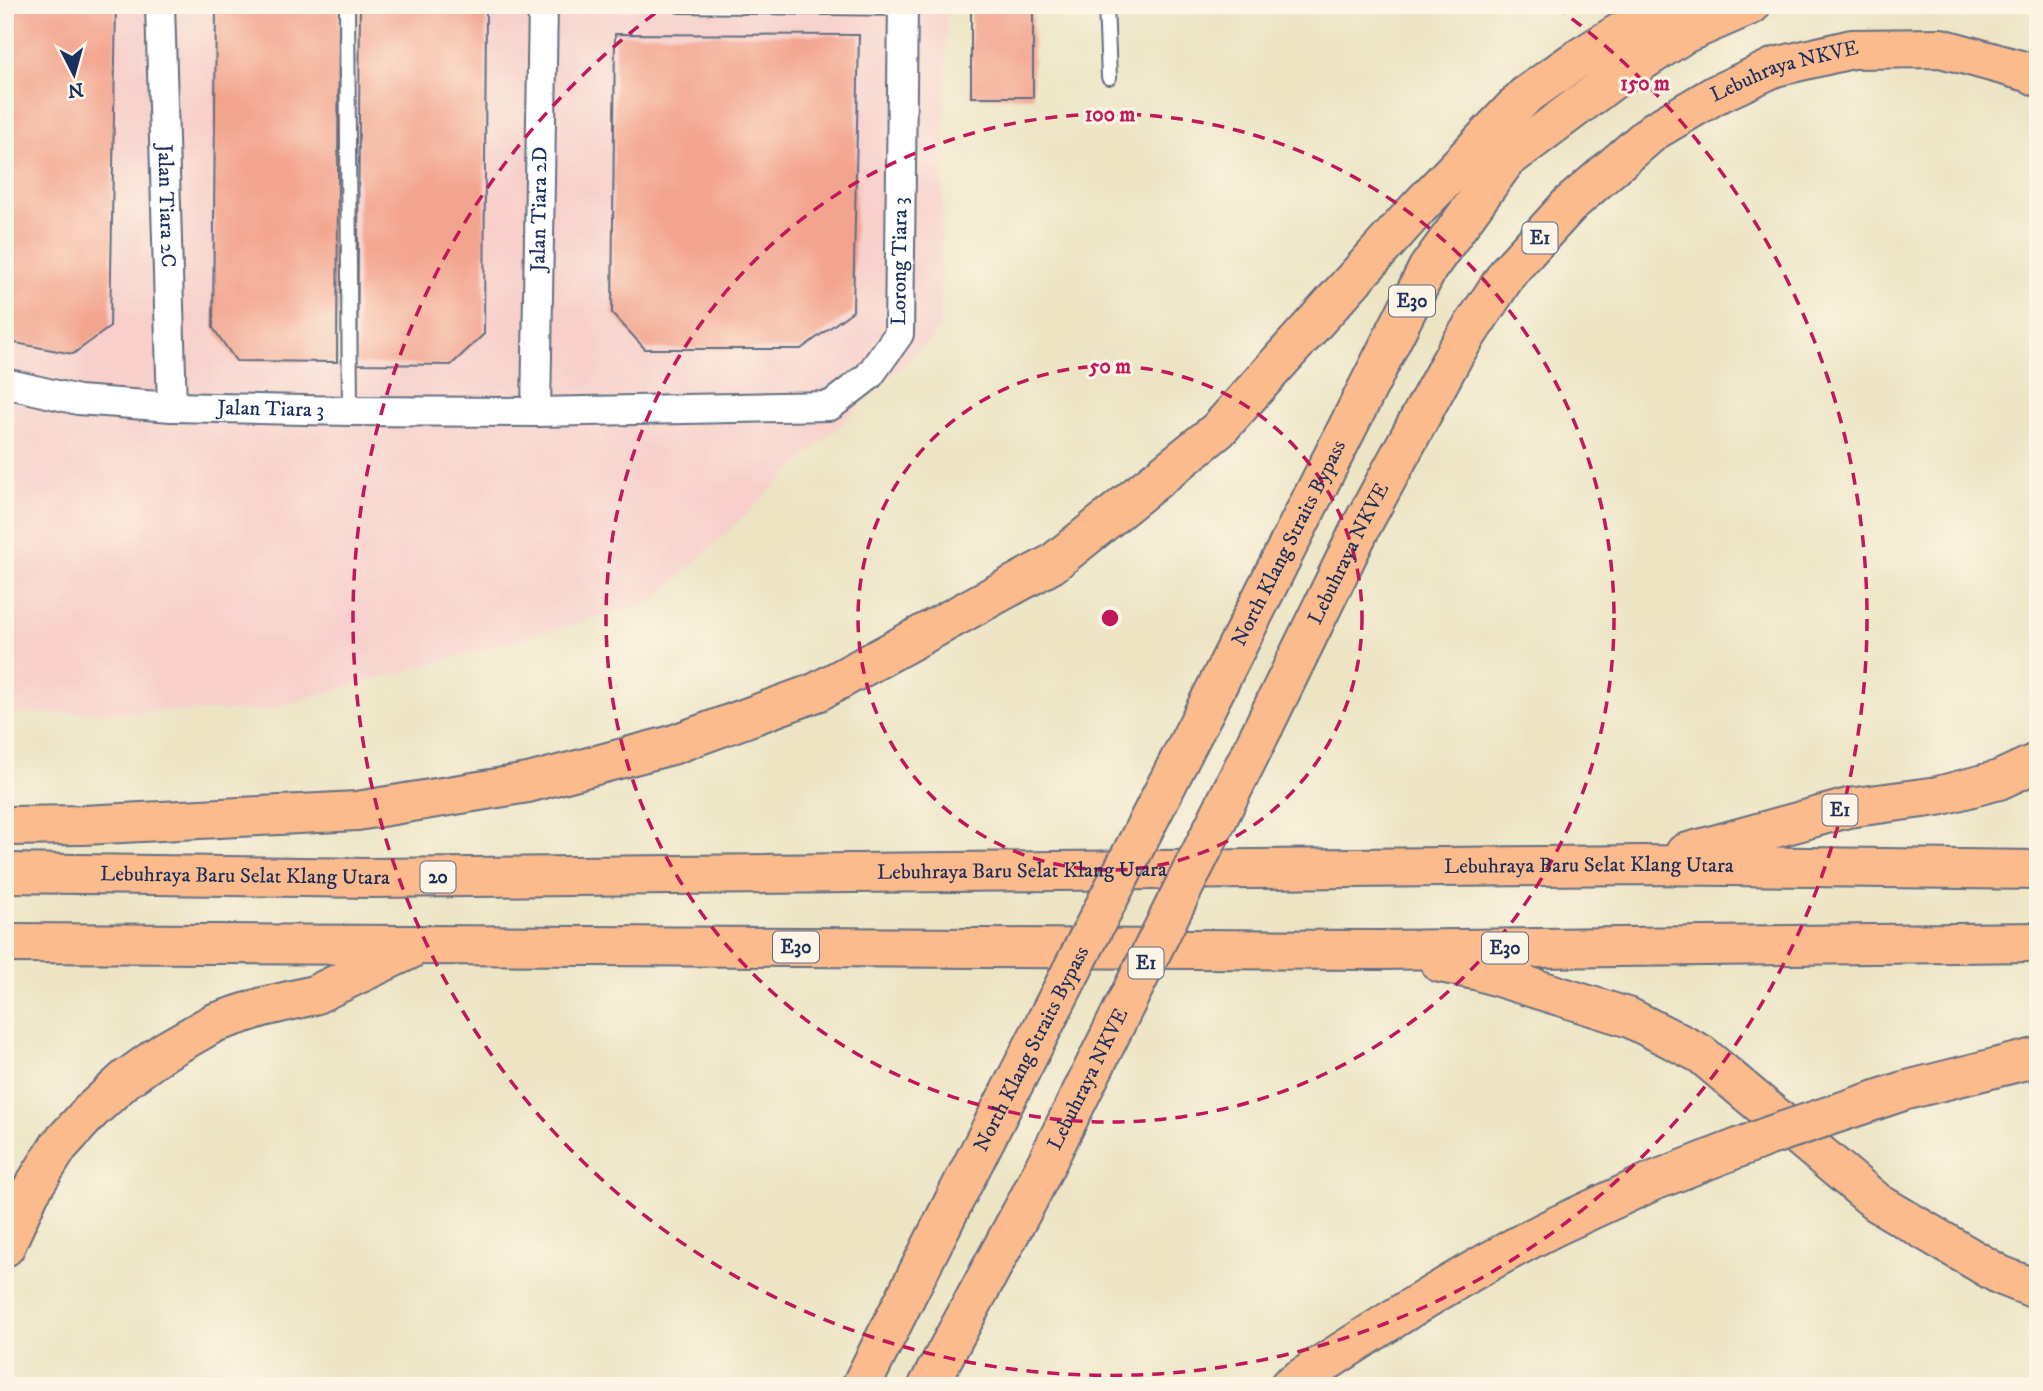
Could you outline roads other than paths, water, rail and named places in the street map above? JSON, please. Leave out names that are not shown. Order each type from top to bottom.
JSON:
[{"type":"highway","points":[[5,826],[83,825],[357,811],[528,783],[672,745],[817,692],[1052,564],[1218,430],[1419,207],[1525,96],[1620,32],[1672,5]]},
{"type":"highway","name":"North Klang Straits Bypass","points":[[919,1275],[957,1195],[1428,268],[1506,160],[1590,97],[1685,34],[1751,5]]},
{"type":"highway","name":"Lebuhraya NKVE","points":[[928,1386],[1028,1200],[1362,525],[1455,353],[1509,271],[1570,204],[1654,131],[1715,95],[1775,67],[1852,48],[1941,48],[2038,77]]},
{"type":"highway","name":"E1","points":[[1643,865],[1848,808],[1938,796],[1999,780],[2038,762]]},
{"type":"highway","name":"Lebuhraya Baru Selat Klang Utara","points":[[5,873],[371,878],[1643,865],[2038,870]]},
{"type":"highway","name":"E30","points":[[417,946],[1379,950],[2038,942]]},
{"type":"highway","points":[[5,943],[417,946]]},
{"type":"highway","points":[[5,1247],[30,1192],[59,1146],[90,1111],[126,1079],[166,1051],[214,1023],[313,995],[417,946]]},
{"type":"highway","points":[[1379,950],[1479,971],[1630,1018],[1701,1054],[1878,1203],[2000,1275],[2038,1290]]},
{"type":"highway","points":[[1289,1386],[1458,1281],[1553,1228],[1651,1182],[1769,1136],[1903,1091],[2038,1057]]},
{"type":"highway","points":[[844,1386],[877,1333],[919,1275]]},
{"type":"highway","name":"E30","points":[[861,1386],[919,1275]]},
{"type":"street","name":"Jalan Tiara 2C","points":[[160,5],[172,407]]},
{"type":"street","name":"Jalan Tiara 2D","points":[[536,412],[543,5]]},
{"type":"street","name":"Lorong Tiara 3","points":[[536,412],[830,405],[869,376],[899,334],[903,7]]},
{"type":"street","name":"Jalan Tiara 3","points":[[5,383],[78,400],[172,407],[536,412]]},
{"type":"lane","points":[[347,5],[350,411]]},
{"type":"lane","points":[[679,5],[903,7]]},
{"type":"lane","points":[[1106,5],[1109,77]]}]
